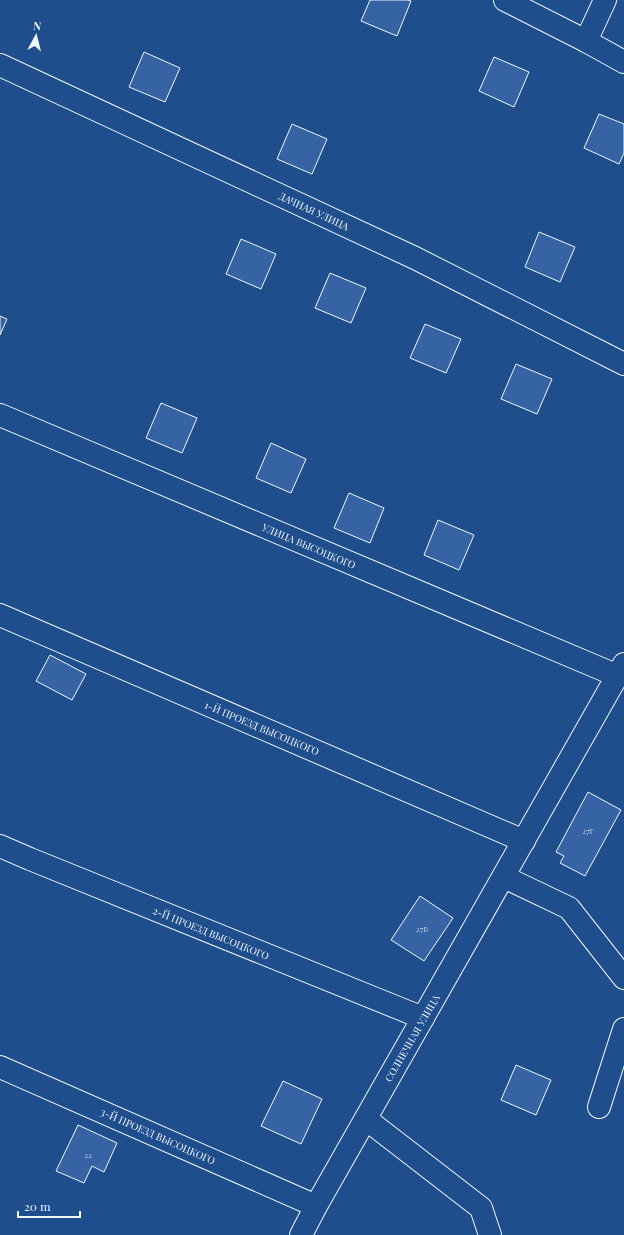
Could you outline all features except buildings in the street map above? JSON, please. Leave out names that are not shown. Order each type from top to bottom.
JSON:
[{"type":"street","points":[[505,0],[624,62]]},
{"type":"street","points":[[586,41],[605,0]]},
{"type":"street","name":"ДАЧНАЯ УЛИЦА","points":[[0,65],[415,258],[624,364]]},
{"type":"street","name":"УЛИЦА ВЫСОЦКОГО","points":[[0,415],[621,670]]},
{"type":"street","name":"1-Й ПРОЕЗД ВЫСОЦКОГО","points":[[0,615],[524,841]]},
{"type":"street","name":"СОЛНЕЧНАЯ УЛИЦА","points":[[301,1235],[316,1206],[621,670]]},
{"type":"street","name":"2-Й ПРОЕЗД ВЫСОЦКОГО","points":[[0,846],[30,860],[423,1018]]},
{"type":"street","points":[[504,877],[569,908],[624,978]]},
{"type":"street","points":[[599,1107],[624,1029]]},
{"type":"street","name":"3-Й ПРОЕЗД ВЫСОЦКОГО","points":[[0,1067],[316,1206]]},
{"type":"street","points":[[366,1119],[481,1208],[490,1235]]}]
